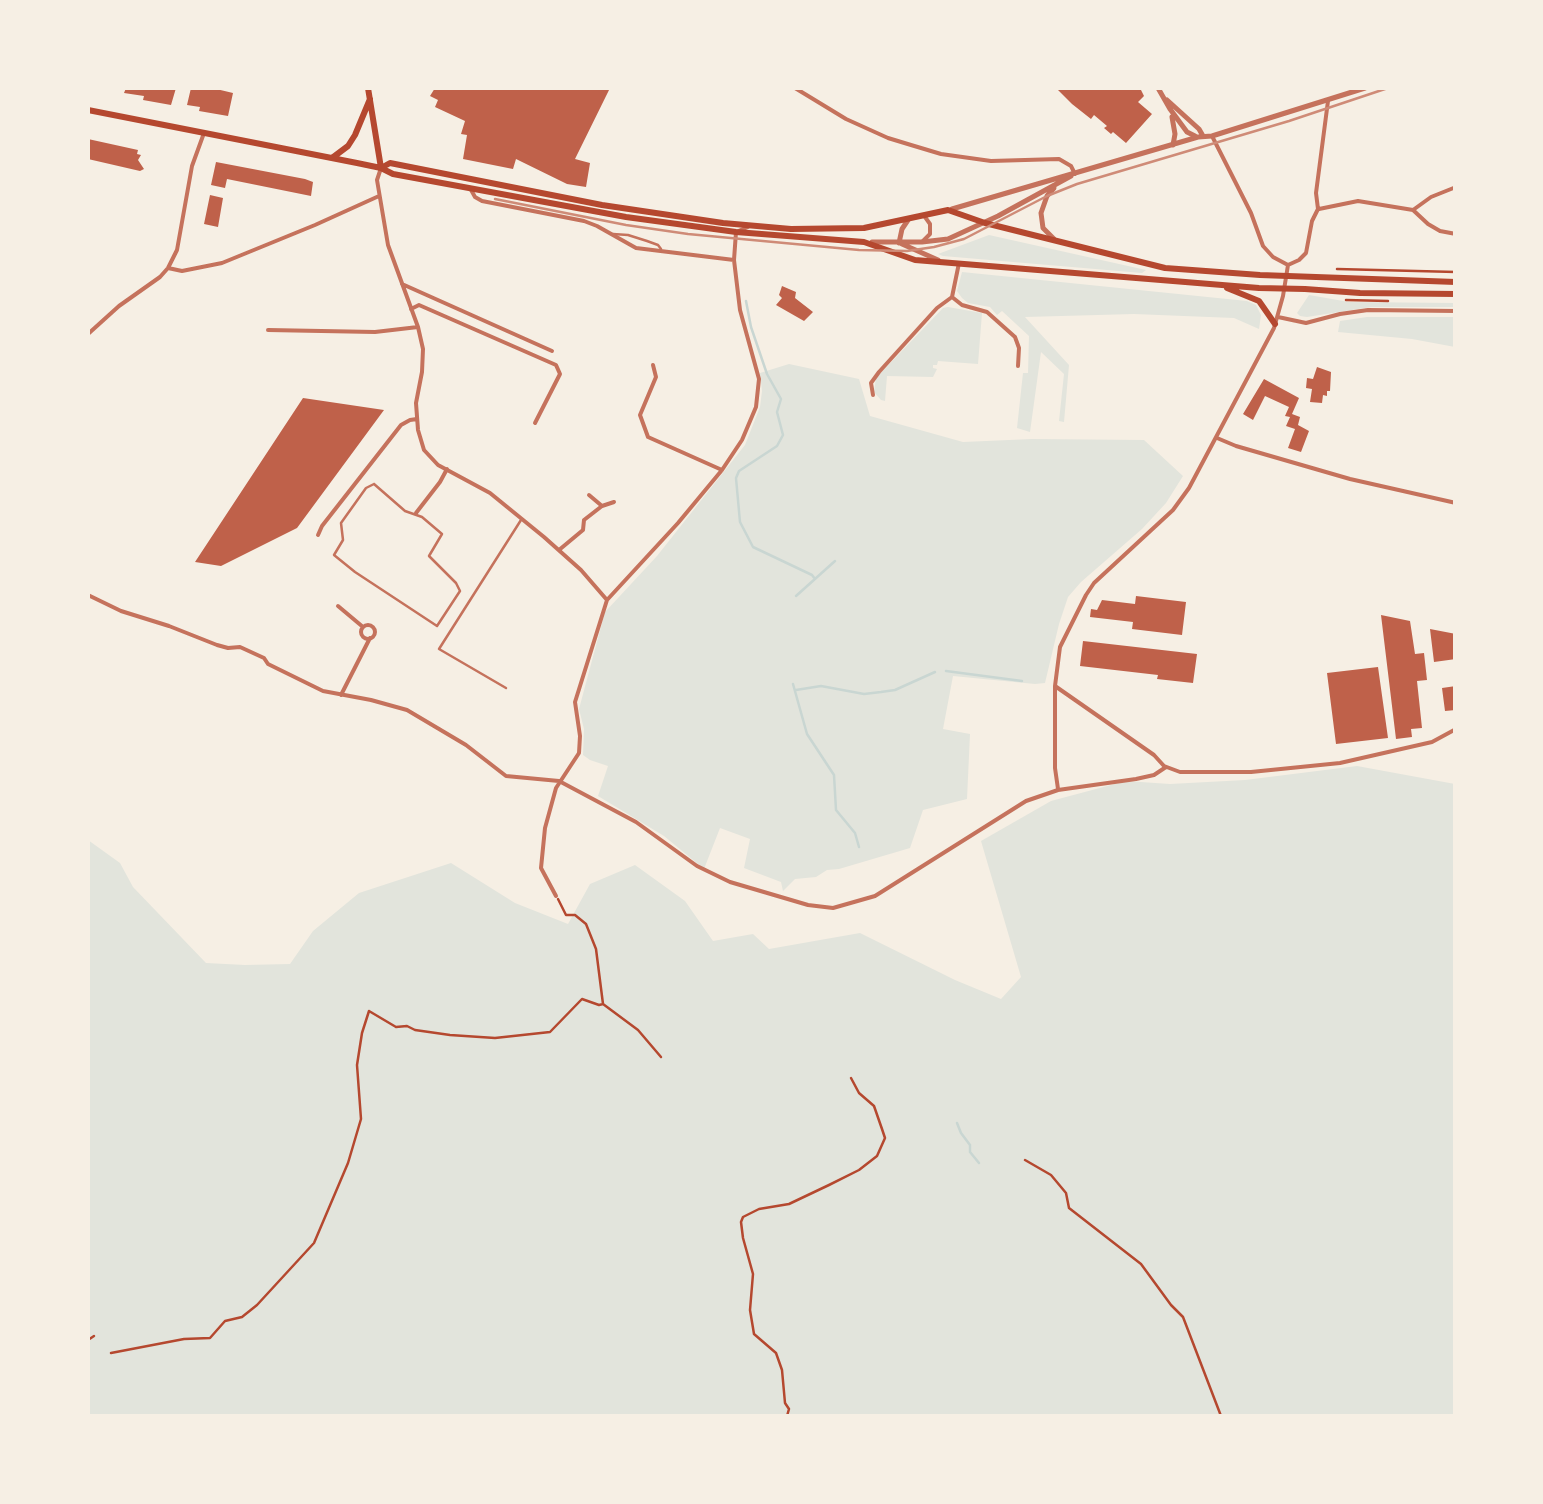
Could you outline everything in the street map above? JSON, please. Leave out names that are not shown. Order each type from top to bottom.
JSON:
[{"type":"main road","points":[[368,88],[381,168]]},
{"type":"main road","points":[[332,158],[355,135],[370,98]]},
{"type":"main road","points":[[88,110],[381,168],[393,174],[626,217],[736,232],[864,242],[915,260],[1216,284],[1456,294]]},
{"type":"main road","points":[[381,168],[390,163],[615,207],[751,226],[864,228],[948,210],[985,223],[1166,268],[1456,282]]},
{"type":"main road","points":[[1216,284],[1259,301],[1276,320]]},
{"type":"street","points":[[795,88],[846,119],[888,138],[941,154],[991,161],[1059,159],[1071,166],[1075,174]]},
{"type":"street","points":[[948,210],[1366,88]]},
{"type":"street","points":[[1160,91],[1187,132],[1200,136]]},
{"type":"street","points":[[1160,91],[1199,129],[1200,136]]},
{"type":"street","points":[[1288,265],[1306,252],[1318,209],[1316,193],[1328,101]]},
{"type":"street","points":[[1170,110],[1173,144]]},
{"type":"street","points":[[88,334],[168,268],[177,250],[192,166],[204,133]]},
{"type":"street","points":[[1212,136],[1263,246],[1288,265]]},
{"type":"street","points":[[381,168],[377,180],[388,245],[423,349],[416,403],[424,450],[430,459],[474,483],[521,518],[582,570],[608,600]]},
{"type":"street","points":[[864,242],[948,239],[1075,174]]},
{"type":"street","points":[[1056,241],[1043,228],[1041,213],[1047,196],[1058,184]]},
{"type":"street","points":[[469,187],[482,201],[584,221],[636,248],[734,260]]},
{"type":"street","points":[[1413,210],[1456,187]]},
{"type":"street","points":[[168,268],[182,270],[222,262],[379,196]]},
{"type":"street","points":[[1318,209],[1358,201],[1413,210],[1440,231],[1456,234]]},
{"type":"street","points":[[922,242],[930,234],[925,217]]},
{"type":"street","points":[[900,243],[908,220]]},
{"type":"street","points":[[556,896],[541,862],[544,828],[559,781],[579,754],[576,702],[608,600],[722,470],[753,416],[760,389],[740,310],[734,260],[736,232],[751,226]]},
{"type":"street","points":[[900,243],[941,261]]},
{"type":"street","points":[[873,395],[871,383],[878,372],[952,297],[959,263]]},
{"type":"street","points":[[1058,790],[1056,686],[1060,646],[1086,594],[1173,510],[1189,488],[1276,320],[1288,265]]},
{"type":"street","points":[[402,284],[552,351]]},
{"type":"street","points":[[952,297],[962,305],[987,312],[1015,337],[1018,366]]},
{"type":"street","points":[[411,309],[420,305],[556,366],[560,374],[535,423]]},
{"type":"street","points":[[1276,320],[1306,323],[1368,310],[1456,310]]},
{"type":"street","points":[[268,330],[375,332],[418,327]]},
{"type":"street","points":[[653,365],[656,377],[640,415],[648,437],[722,470]]},
{"type":"street","points":[[318,535],[401,425],[418,419]]},
{"type":"street","points":[[1217,438],[1350,479],[1456,502]]},
{"type":"street","points":[[416,513],[447,470]]},
{"type":"street","points":[[589,495],[602,506]]},
{"type":"street","points":[[560,550],[583,530],[584,520],[614,502]]},
{"type":"street","points":[[88,595],[121,611],[228,648],[240,647],[322,691],[408,710],[466,745],[506,776],[559,781],[636,822],[697,866],[730,882],[808,905],[833,908],[876,896],[1026,800],[1058,790],[1154,775],[1166,767]]},
{"type":"street","points":[[338,606],[363,626],[374,628],[374,635],[340,695]]},
{"type":"street","points":[[363,626],[361,634],[370,638]]},
{"type":"street","points":[[1056,686],[1166,767],[1180,772],[1320,766],[1432,742],[1456,729]]},
{"type":"lane","points":[[612,234],[647,240],[658,244],[665,253]]},
{"type":"lane","points":[[369,485],[377,486],[405,511],[416,513],[442,534],[429,556],[460,591],[436,626],[334,556],[343,540],[341,523],[369,485]]},
{"type":"lane","points":[[506,688],[439,649],[521,518]]},
{"type":"path","points":[[1324,269],[1456,272]]},
{"type":"path","points":[[562,906],[566,916],[574,915],[586,924],[596,948],[603,1004],[638,1030],[661,1057]]},
{"type":"path","points":[[111,1353],[184,1338],[210,1338],[225,1321],[242,1317],[257,1305],[314,1243],[348,1163],[361,1119],[356,1065],[369,1011],[396,1028],[407,1026],[450,1035],[496,1038],[550,1032],[582,1000],[603,1004]]},
{"type":"path","points":[[787,1416],[789,1409],[776,1353],[754,1334],[750,1310],[753,1274],[741,1222],[759,1210],[789,1204],[829,1186],[877,1156],[885,1138],[874,1106],[859,1093],[851,1078]]},
{"type":"path","points":[[1025,1160],[1051,1175],[1066,1194],[1069,1208],[1141,1264],[1183,1317],[1221,1416]]},
{"type":"path","points":[[88,1340],[94,1336]]},
{"type":"shaded area","points":[[989,235],[1146,270],[1142,273],[938,254]]},
{"type":"shaded area","points":[[962,272],[1247,301],[1256,305],[1261,315],[1259,329],[1234,318],[1134,314],[1025,317],[1069,365],[1064,422],[1059,421],[1064,374],[1041,352],[1030,432],[1017,428],[1023,373],[1028,373],[1029,336],[1002,311],[997,315],[990,307],[962,298],[957,291]]},
{"type":"shaded area","points":[[1309,295],[1349,302],[1455,303],[1455,307],[1371,307],[1300,316],[1297,313]]},
{"type":"shaded area","points":[[948,307],[982,313],[978,364],[938,361],[933,365],[937,369],[933,377],[887,376],[885,401],[881,400],[874,392],[876,378]]},
{"type":"shaded area","points":[[1367,317],[1455,317],[1455,347],[1338,332],[1340,321]]},
{"type":"shaded area","points":[[789,364],[859,379],[870,416],[963,442],[1144,440],[1183,476],[1166,503],[1142,529],[1068,597],[1045,683],[953,676],[943,729],[970,734],[967,799],[923,810],[910,848],[827,870],[816,877],[795,879],[783,891],[781,882],[744,868],[750,839],[720,828],[704,869],[664,836],[598,796],[608,766],[583,755],[584,729],[579,709],[605,612],[657,556],[745,445],[760,407],[760,373]]},
{"type":"shaded area","points":[[1357,766],[1455,784],[1455,1416],[88,1416],[88,840],[120,863],[133,887],[206,963],[290,964],[313,931],[359,893],[451,863],[515,903],[568,924],[590,884],[635,865],[685,901],[713,941],[753,934],[769,949],[860,933],[1001,999],[1021,977],[981,841],[1051,801],[1126,781],[1170,784],[1245,780]]},
{"type":"building","points":[[126,88],[176,88],[171,105],[124,93]]},
{"type":"building","points":[[191,88],[233,93],[228,116],[187,105]]},
{"type":"building","points":[[435,88],[610,88],[575,159],[590,163],[586,187],[567,184],[516,159],[513,169],[463,159],[467,135],[461,134],[465,121],[435,107],[438,100],[430,96]]},
{"type":"building","points":[[1056,88],[1140,88],[1144,96],[1138,102],[1152,114],[1126,143]]},
{"type":"building","points":[[88,139],[138,150],[138,160],[144,169],[88,159]]},
{"type":"building","points":[[216,162],[305,179],[313,182],[311,196],[227,179],[225,188],[211,185]]},
{"type":"building","points":[[210,195],[223,198],[218,227],[204,224]]},
{"type":"building","points":[[782,286],[796,292],[795,298],[813,312],[804,321],[776,305],[782,298]]},
{"type":"building","points":[[1317,367],[1331,372],[1330,391],[1323,395],[1322,403],[1310,402],[1312,389],[1306,388],[1307,378],[1313,379]]},
{"type":"building","points":[[1264,379],[1299,398],[1292,414],[1300,417],[1298,425],[1309,431],[1301,452],[1288,448],[1295,429],[1286,426],[1289,407],[1265,396],[1253,420],[1243,414]]},
{"type":"building","points":[[303,398],[384,410],[297,528],[221,566],[195,562]]},
{"type":"building","points":[[1136,596],[1186,602],[1182,635],[1132,629],[1133,622],[1090,617],[1091,609],[1097,610],[1102,600],[1135,604]]},
{"type":"building","points":[[1381,615],[1410,621],[1415,654],[1424,653],[1427,680],[1417,681],[1422,728],[1411,729],[1412,737],[1396,739]]},
{"type":"building","points":[[1430,629],[1456,634],[1456,659],[1434,662]]},
{"type":"building","points":[[1083,641],[1197,654],[1193,683],[1080,666]]},
{"type":"building","points":[[1378,667],[1388,738],[1336,744],[1327,673]]},
{"type":"building","points":[[1456,686],[1456,710],[1445,711],[1442,688]]},
{"type":"waterway","points":[[746,301],[767,374],[781,399],[777,412],[783,435],[777,446],[739,471],[736,478],[740,522],[753,547],[815,579]]},
{"type":"waterway","points":[[796,596],[835,561]]},
{"type":"waterway","points":[[946,671],[1022,681]]},
{"type":"waterway","points":[[796,690],[821,686],[864,694],[881,692],[935,672]]},
{"type":"waterway","points":[[793,684],[807,734],[834,775],[836,810],[855,833],[859,847]]},
{"type":"waterway","points":[[957,1123],[979,1163]]},
{"type":"tram line","points":[[495,199],[688,234],[907,251],[964,239],[1077,184],[1388,88]]}]
